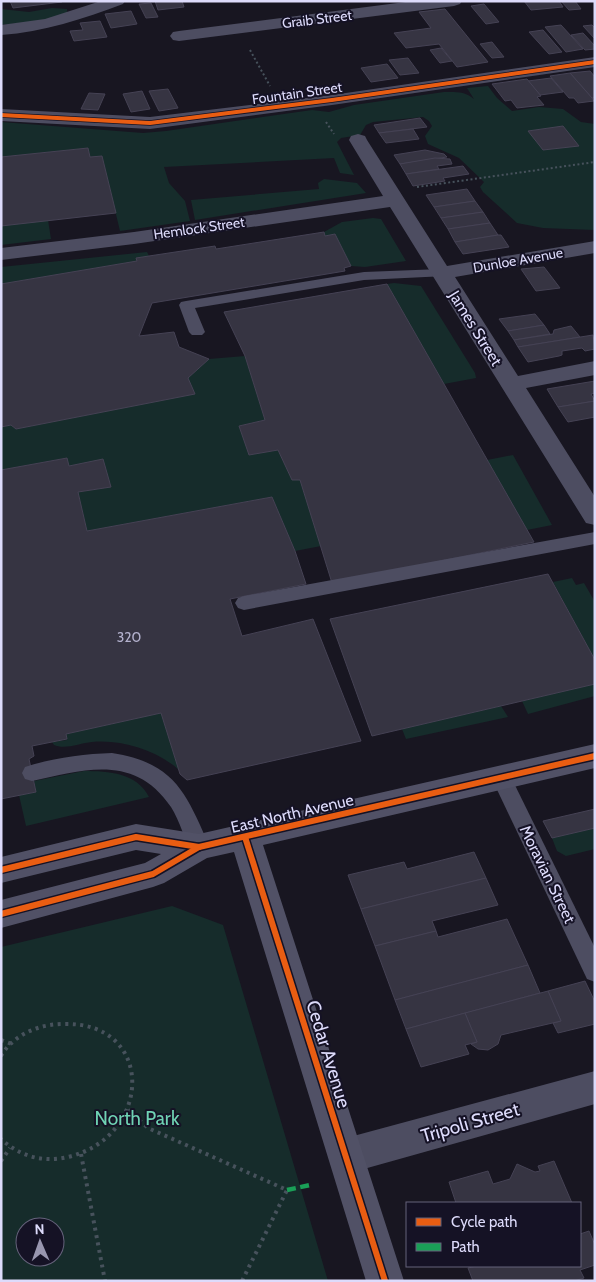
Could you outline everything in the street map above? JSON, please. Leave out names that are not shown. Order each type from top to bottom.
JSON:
[{"type":"main road","name":"East North Avenue","points":[[1,914],[152,874],[199,847],[595,756]]},
{"type":"main road","points":[[1,870],[136,837],[199,847]]},
{"type":"main road","name":"Cedar Avenue","points":[[245,837],[386,1281]]},
{"type":"street","points":[[1,30],[31,28],[54,23],[117,1]]},
{"type":"street","name":"Graib Street","points":[[179,36],[454,1]]},
{"type":"street","name":"Fountain Street","points":[[1,115],[150,124],[595,62]]},
{"type":"street","name":"James Street","points":[[358,140],[595,516]]},
{"type":"street","name":"Hemlock Street","points":[[1,254],[134,238],[396,200]]},
{"type":"street","name":"Dunloe Avenue","points":[[442,273],[595,247]]},
{"type":"street","points":[[511,384],[595,368]]},
{"type":"street","name":"Tripoli Street","points":[[346,1156],[595,1087]]},
{"type":"lane","points":[[196,332],[186,305],[364,276],[442,273]]},
{"type":"lane","points":[[244,603],[595,538]]},
{"type":"lane","points":[[32,773],[101,759],[126,762],[148,770],[165,784],[179,802],[199,847]]},
{"type":"lane","name":"Moravian Street","points":[[501,777],[595,972]]},
{"type":"path","points":[[248,47],[271,90]]},
{"type":"path","points":[[414,187],[595,162]]},
{"type":"path","points":[[1,1056],[12,1044],[28,1032],[56,1023],[89,1025],[113,1039],[123,1050],[132,1070],[134,1087],[128,1110],[110,1136],[81,1154],[54,1160],[28,1157],[10,1148],[1,1140]]},
{"type":"path","points":[[1,1040],[12,1044]]},
{"type":"path","points":[[128,1110],[148,1128],[287,1190],[242,1281]]},
{"type":"path","points":[[1,1161],[10,1148]]},
{"type":"path","points":[[81,1154],[105,1281]]},
{"type":"green space","points":[[52,8],[67,9],[67,14],[50,20],[1,25],[1,9],[29,12]]},
{"type":"green space","points":[[488,86],[497,98],[512,111],[539,107],[563,109],[581,122],[595,124],[595,230],[543,228],[517,223],[483,192],[480,187],[484,182],[459,158],[428,144],[425,136],[432,126],[423,117],[373,122],[366,125],[360,135],[341,138],[337,142],[354,175],[340,173],[334,158],[164,167],[169,183],[185,201],[190,221],[120,231],[102,156],[90,157],[88,148],[1,157],[1,122],[143,133],[312,110],[329,112],[354,105],[444,92],[463,93],[474,99],[467,88]]},
{"type":"green space","points":[[324,179],[357,183],[366,193],[195,220],[191,200],[319,189],[318,183]]},
{"type":"green space","points":[[373,218],[381,219],[406,261],[365,267],[351,266],[335,235],[325,236],[324,232],[342,222]]},
{"type":"green space","points":[[48,220],[51,239],[1,245],[1,226]]},
{"type":"green space","points":[[147,252],[149,256],[136,258],[137,261],[1,284],[1,267]]},
{"type":"green space","points":[[387,284],[421,286],[475,373],[476,378],[444,384]]},
{"type":"green space","points":[[245,356],[265,420],[239,426],[249,455],[278,450],[292,480],[300,480],[321,546],[295,551],[272,497],[87,531],[78,492],[111,487],[103,460],[69,466],[66,458],[1,470],[1,427],[11,425],[16,429],[194,394],[188,378],[209,359]]},
{"type":"green space","points":[[513,455],[552,525],[527,530],[487,460]]},
{"type":"green space","points":[[572,578],[576,585],[584,583],[595,602],[595,660],[553,582]]},
{"type":"green space","points":[[595,684],[595,696],[528,714],[522,701]]},
{"type":"green space","points":[[501,706],[508,717],[406,739],[402,729]]},
{"type":"green space","points":[[161,713],[179,770],[160,757],[126,744],[92,742],[63,747],[54,745],[52,742],[67,740],[66,734]]},
{"type":"green space","points":[[84,771],[112,773],[130,778],[144,789],[149,797],[26,826],[19,795],[36,792],[34,781]]},
{"type":"green space","points":[[595,828],[595,849],[566,856],[557,851],[552,838]]},
{"type":"green space","name":"North Park","points":[[172,906],[223,925],[328,1281],[1,1281],[1,947]]},
{"type":"building","points":[[10,1],[62,1],[62,2],[13,8]]},
{"type":"building","points":[[155,1],[182,1],[184,7],[158,10]]},
{"type":"building","points":[[524,1],[559,1],[563,7],[531,10]]},
{"type":"building","points":[[561,1],[575,1],[581,9],[569,10]]},
{"type":"building","points":[[151,3],[158,17],[146,18],[139,4]]},
{"type":"building","points":[[484,4],[499,22],[486,24],[471,6]]},
{"type":"building","points":[[445,9],[488,62],[457,67],[439,44],[406,48],[394,33],[431,28],[419,12]]},
{"type":"building","points":[[131,11],[137,24],[111,28],[105,14]]},
{"type":"building","points":[[100,21],[107,37],[74,41],[70,31],[83,30],[80,23]]},
{"type":"building","points":[[561,25],[583,49],[566,52],[545,27]]},
{"type":"building","points":[[592,25],[595,28],[595,39],[583,26]]},
{"type":"building","points":[[543,30],[562,52],[549,54],[529,32]]},
{"type":"building","points":[[583,33],[595,46],[595,49],[585,50],[571,35]]},
{"type":"building","points":[[492,42],[504,57],[492,58],[480,44]]},
{"type":"building","points":[[441,48],[452,61],[440,63],[430,50]]},
{"type":"building","points":[[408,58],[419,73],[400,75],[389,60]]},
{"type":"building","points":[[387,64],[398,78],[371,82],[361,68]]},
{"type":"building","points":[[590,71],[595,77],[595,98],[592,98],[570,73]]},
{"type":"building","points":[[570,73],[594,101],[578,103],[574,98],[569,98],[550,76]]},
{"type":"building","points":[[551,78],[563,92],[540,95],[528,81]]},
{"type":"building","points":[[527,79],[541,96],[537,97],[544,105],[517,108],[511,100],[505,101],[492,84]]},
{"type":"building","points":[[168,89],[178,108],[159,111],[149,91]]},
{"type":"building","points":[[142,91],[150,109],[131,112],[123,94]]},
{"type":"building","points":[[89,93],[105,94],[98,110],[81,109]]},
{"type":"building","points":[[420,118],[427,127],[379,133],[374,125]]},
{"type":"building","points":[[563,126],[579,146],[543,150],[528,131]]},
{"type":"building","points":[[413,129],[419,139],[386,143],[379,133]]},
{"type":"building","points":[[88,148],[90,157],[102,156],[116,213],[1,226],[1,157]]},
{"type":"building","points":[[425,150],[444,154],[447,157],[400,164],[394,155]]},
{"type":"building","points":[[435,158],[450,159],[452,164],[437,166],[439,169],[406,174],[400,164]]},
{"type":"building","points":[[463,166],[469,174],[443,178],[445,181],[413,186],[406,174]]},
{"type":"building","points":[[467,189],[475,201],[434,207],[426,195]]},
{"type":"building","points":[[475,201],[483,212],[441,218],[434,207]]},
{"type":"building","points":[[483,212],[490,223],[448,229],[441,218]]},
{"type":"building","points":[[490,223],[498,235],[455,242],[448,229]]},
{"type":"building","points":[[324,232],[325,236],[335,234],[351,266],[344,268],[345,271],[152,303],[139,336],[174,332],[179,347],[209,359],[188,378],[195,394],[16,429],[11,425],[1,427],[1,284],[137,261],[136,258],[215,246],[216,249]]},
{"type":"building","points":[[501,235],[509,247],[463,254],[455,242]]},
{"type":"building","points":[[544,267],[560,288],[536,291],[521,269]]},
{"type":"building","points":[[387,284],[534,542],[332,583],[300,480],[292,480],[278,450],[249,455],[239,426],[265,420],[245,356],[224,312]]},
{"type":"building","points":[[535,314],[544,325],[508,331],[499,319]]},
{"type":"building","points":[[544,325],[550,334],[514,340],[508,331]]},
{"type":"building","points":[[571,326],[580,337],[518,347],[514,340],[553,334],[554,330]]},
{"type":"building","points":[[593,335],[595,349],[585,351],[582,348],[562,351],[562,355],[559,356],[528,362],[518,347]]},
{"type":"building","points":[[595,381],[595,393],[591,394],[595,401],[558,407],[547,389]]},
{"type":"building","points":[[595,401],[595,417],[568,422],[558,407]]},
{"type":"building","points":[[67,458],[69,466],[103,459],[111,487],[78,492],[87,531],[272,497],[295,551],[306,584],[230,599],[242,636],[313,619],[361,741],[187,780],[180,774],[161,713],[66,734],[67,739],[32,746],[34,756],[29,759],[36,792],[1,799],[1,470]]},
{"type":"building","points":[[548,574],[595,660],[595,684],[372,736],[330,619]]},
{"type":"building","points":[[595,809],[595,828],[552,838],[543,821]]},
{"type":"building","points":[[474,852],[486,878],[361,909],[348,875],[404,862],[407,869]]},
{"type":"building","points":[[486,878],[498,905],[432,921],[436,931],[375,946],[361,909]]},
{"type":"building","points":[[507,919],[528,965],[395,1000],[375,946],[436,931],[438,937]]},
{"type":"building","points":[[528,965],[540,993],[406,1029],[395,1000]]},
{"type":"building","points":[[585,981],[595,1002],[595,1024],[558,1033],[553,1023],[561,1021],[548,991]]},
{"type":"building","points":[[548,991],[561,1021],[501,1035],[498,1044],[488,1050],[478,1049],[471,1044],[477,1042],[465,1013]]},
{"type":"building","points":[[465,1013],[477,1042],[465,1045],[469,1054],[421,1067],[406,1029]]},
{"type":"building","points":[[554,1161],[572,1202],[456,1202],[449,1182],[488,1171],[493,1184],[510,1179],[517,1164],[535,1172],[540,1171],[538,1166]]},
{"type":"building","points":[[589,1231],[595,1245],[595,1265],[580,1270],[584,1278],[574,1281],[473,1281],[468,1268],[581,1267],[581,1234]]},
{"type":"marked path","points":[[287,1190],[310,1185]]},
{"type":"cycle path","points":[[1,115],[150,123],[332,100],[595,62]]},
{"type":"cycle path","points":[[1,914],[153,874],[199,847],[595,756]]},
{"type":"cycle path","points":[[1,870],[136,837],[199,847]]},
{"type":"cycle path","points":[[245,837],[385,1281]]}]
